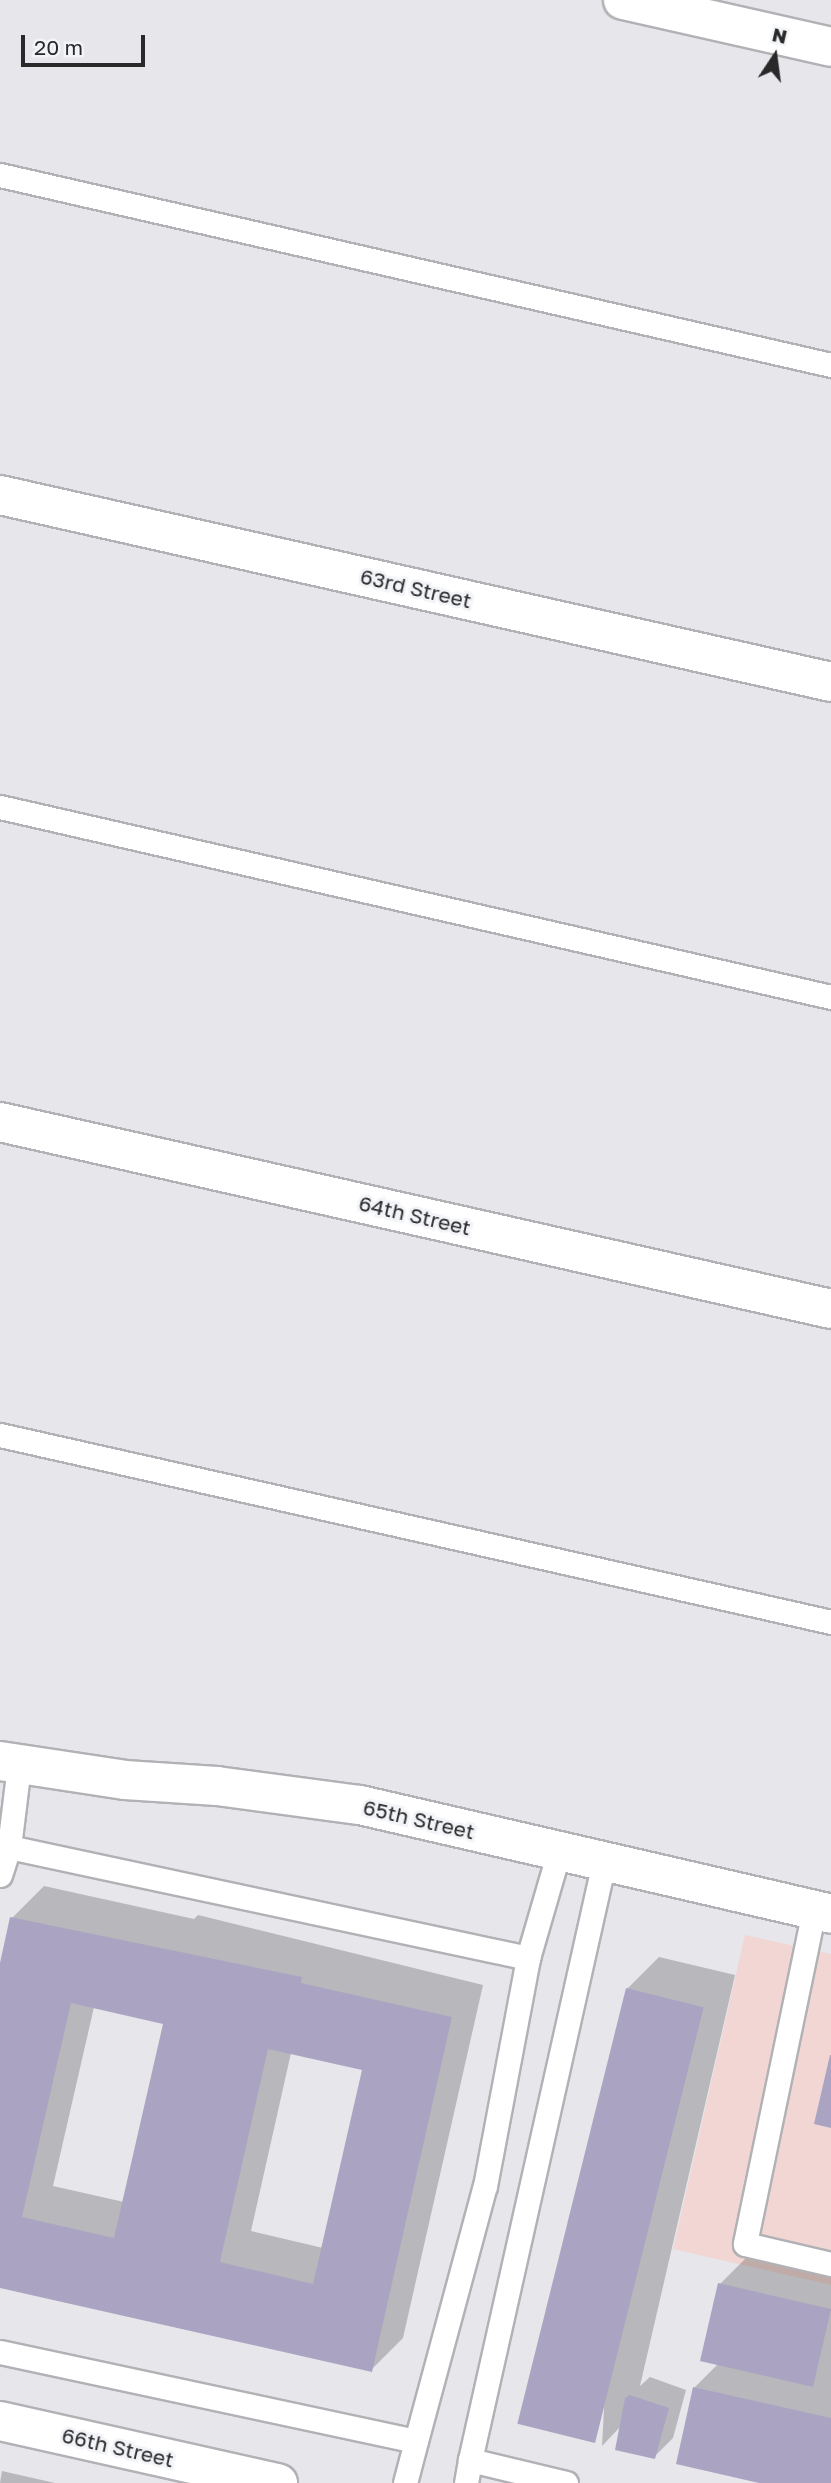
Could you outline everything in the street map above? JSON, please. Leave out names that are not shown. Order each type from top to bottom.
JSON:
[{"type":"street","points":[[623,0],[831,47]]},
{"type":"street","name":"63rd Street","points":[[0,495],[831,682]]},
{"type":"street","name":"64th Street","points":[[0,1122],[831,1309]]},
{"type":"street","name":"65th Street","points":[[9,1763],[360,1805],[822,1912]]},
{"type":"street","name":"66th Street","points":[[0,2421],[278,2483]]},
{"type":"lane","points":[[0,175],[831,365]]},
{"type":"lane","points":[[0,807],[831,997]]},
{"type":"lane","points":[[0,1434],[831,1622]]},
{"type":"lane","points":[[0,1875],[9,1847],[9,1763]]},
{"type":"lane","points":[[9,1847],[528,1958]]},
{"type":"lane","points":[[405,2483],[485,2186],[528,1958],[559,1851]]},
{"type":"lane","points":[[466,2483],[604,1862]]},
{"type":"lane","points":[[822,1912],[745,2244],[831,2264]]},
{"type":"lane","points":[[0,2353],[416,2441]]},
{"type":"lane","points":[[470,2460],[566,2483]]},
{"type":"shaded area","points":[[745,1935],[831,1954],[831,2285],[673,2249]]},
{"type":"building","points":[[10,1917],[302,1977],[301,1983],[452,2017],[372,2372],[0,2288],[0,1963]],"holes":[[[71,2003],[163,2024],[114,2238],[22,2217]],[[268,2049],[362,2070],[313,2284],[220,2262]]]},
{"type":"building","points":[[626,1988],[704,2007],[595,2443],[517,2424]]},
{"type":"building","points":[[831,2055],[831,2128],[814,2124]]},
{"type":"building","points":[[718,2283],[831,2309],[813,2387],[700,2361]]},
{"type":"building","points":[[693,2387],[831,2418],[831,2483],[759,2483],[676,2464]]},
{"type":"building","points":[[630,2395],[669,2408],[655,2459],[615,2450],[625,2398]]}]
